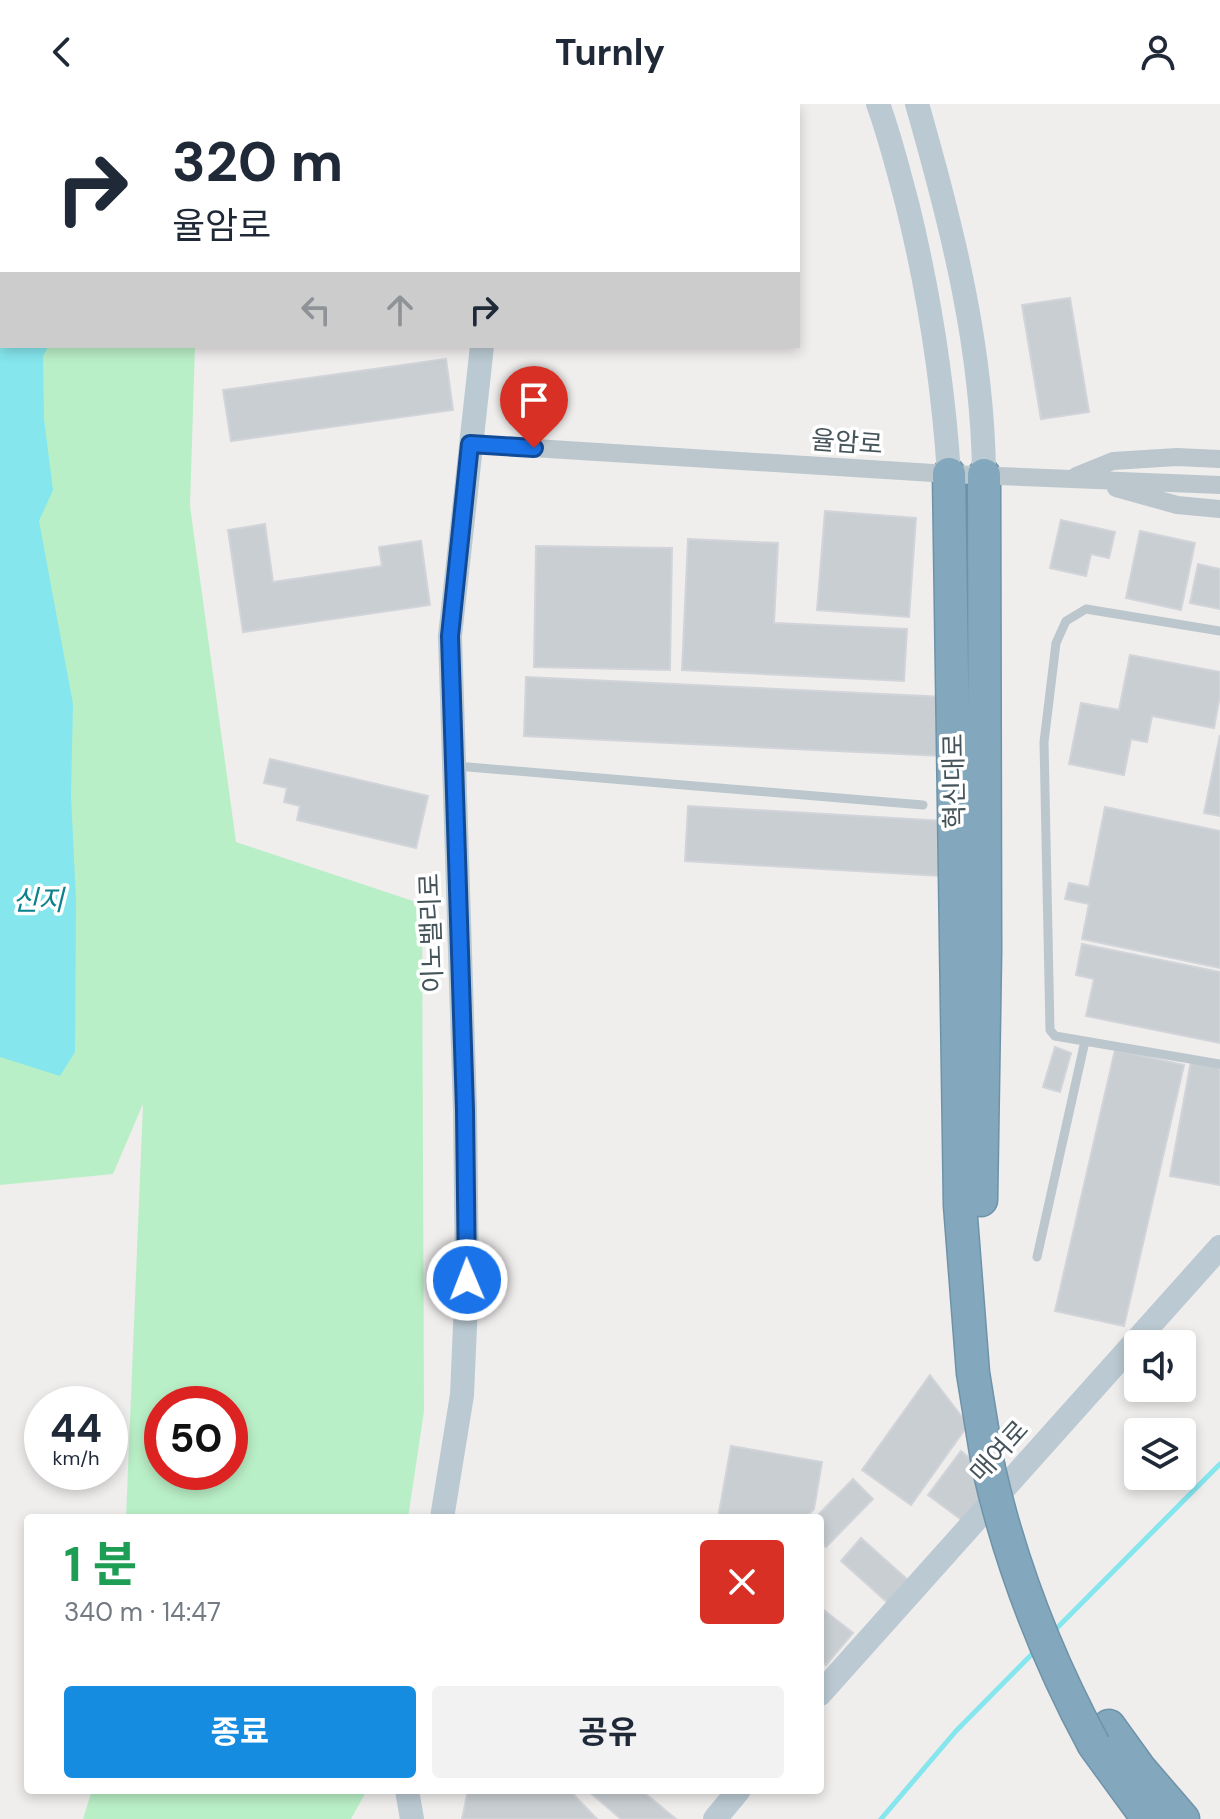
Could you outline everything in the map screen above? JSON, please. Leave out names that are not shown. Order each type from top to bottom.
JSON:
[{"type":"highway","name":"혁신대로","points":[[949,474],[960,1205],[973,1373],[995,1462]]},
{"type":"highway","points":[[984,475],[985,951],[980,1239],[998,1511],[1023,1587],[1065,1690],[1172,1819]]},
{"type":"highway","points":[[1102,1736],[1118,1779],[1141,1819]]},
{"type":"highway","points":[[1102,1736],[1148,1779],[1183,1819]]},
{"type":"highway","points":[[1118,1779],[1148,1819]]},
{"type":"main road","name":"혁신대로","points":[[878,104],[888,131],[924,271],[945,415],[949,474]]},
{"type":"main road","points":[[917,104],[949,215],[969,318],[984,421],[984,475]]},
{"type":"main road","name":"이노밸리로","points":[[443,1514],[462,1395],[467,1280],[465,1094],[450,636],[482,348]]},
{"type":"main road","name":"매여로","points":[[824,1690],[1220,1247]]},
{"type":"main road","points":[[408,1794],[412,1819]]},
{"type":"main road","points":[[715,1819],[736,1794]]},
{"type":"street","name":"율암로","points":[[470,444],[949,474],[1220,485]]},
{"type":"street","points":[[1070,478],[1113,461],[1177,457],[1220,459]]},
{"type":"street","points":[[1070,478],[1177,505],[1220,509]]},
{"type":"lane","points":[[1220,631],[1086,609],[1066,621],[1056,643],[1044,742],[1048,1025],[1055,1036],[1220,1064]]},
{"type":"lane","points":[[453,766],[923,805]]},
{"type":"lane","points":[[1037,1257],[1085,1041]]},
{"type":"green space","points":[[0,348],[195,348],[190,506],[236,842],[422,904],[424,1411],[409,1514],[126,1514],[143,1104],[113,1174],[0,1185]]},
{"type":"green space","points":[[91,1794],[365,1794],[351,1819],[83,1819]]},
{"type":"water","name":"신지","points":[[0,348],[47,348],[43,357],[44,419],[53,490],[39,521],[73,704],[71,796],[76,900],[75,1052],[60,1076],[0,1057]]},
{"type":"building","points":[[1070,298],[1089,412],[1041,419],[1022,305]]},
{"type":"building","points":[[446,359],[453,410],[231,441],[223,390]]},
{"type":"building","points":[[825,511],[916,518],[909,617],[817,610]]},
{"type":"building","points":[[1061,520],[1115,532],[1109,558],[1091,554],[1086,576],[1050,568]]},
{"type":"building","points":[[265,524],[273,582],[382,566],[379,547],[421,541],[430,605],[243,632],[228,530]]},
{"type":"building","points":[[1140,531],[1195,543],[1181,610],[1126,598]]},
{"type":"building","points":[[688,539],[778,543],[774,623],[907,629],[904,681],[682,670]]},
{"type":"building","points":[[536,546],[672,548],[670,670],[534,667]]},
{"type":"building","points":[[1198,564],[1220,569],[1220,609],[1190,603]]},
{"type":"building","points":[[1130,655],[1220,672],[1220,695],[1214,728],[1152,716],[1147,742],[1131,739],[1124,775],[1069,764],[1081,703],[1119,710]]},
{"type":"building","points":[[526,677],[945,697],[942,756],[524,736]]},
{"type":"building","points":[[1220,735],[1220,816],[1204,813]]},
{"type":"building","points":[[270,759],[428,796],[416,848],[297,820],[300,806],[284,802],[287,788],[264,783]]},
{"type":"building","points":[[688,806],[944,821],[941,876],[685,861]]},
{"type":"building","points":[[1105,807],[1220,831],[1220,968],[1082,939],[1089,904],[1065,899],[1069,883],[1089,887]]},
{"type":"building","points":[[1082,944],[1220,972],[1220,1043],[1086,1016],[1094,979],[1076,975]]},
{"type":"building","points":[[1055,1047],[1071,1053],[1060,1092],[1043,1087]]},
{"type":"building","points":[[1115,1050],[1184,1065],[1124,1326],[1055,1311]]},
{"type":"building","points":[[1191,1061],[1220,1067],[1220,1185],[1170,1176]]},
{"type":"building","points":[[930,1375],[968,1425],[911,1505],[862,1470]]},
{"type":"building","points":[[731,1446],[822,1462],[814,1509],[809,1514],[719,1514]]},
{"type":"building","points":[[961,1451],[972,1460],[981,1496],[963,1521],[928,1495]]},
{"type":"building","points":[[853,1479],[873,1499],[826,1547],[824,1514],[819,1514]]},
{"type":"building","points":[[861,1538],[908,1580],[888,1603],[841,1561]]},
{"type":"building","points":[[824,1610],[853,1633],[826,1665],[824,1663]]},
{"type":"building","points":[[467,1794],[573,1794],[597,1819],[462,1819]]},
{"type":"building","points":[[592,1794],[646,1794],[676,1819],[621,1819]]},
{"type":"waterway","points":[[1052,1633],[1220,1464]]},
{"type":"waterway","points":[[881,1819],[956,1731],[1037,1649]]},
{"type":"route","points":[[467,1280],[465,1110],[450,636],[470,444],[534,448]]}]
